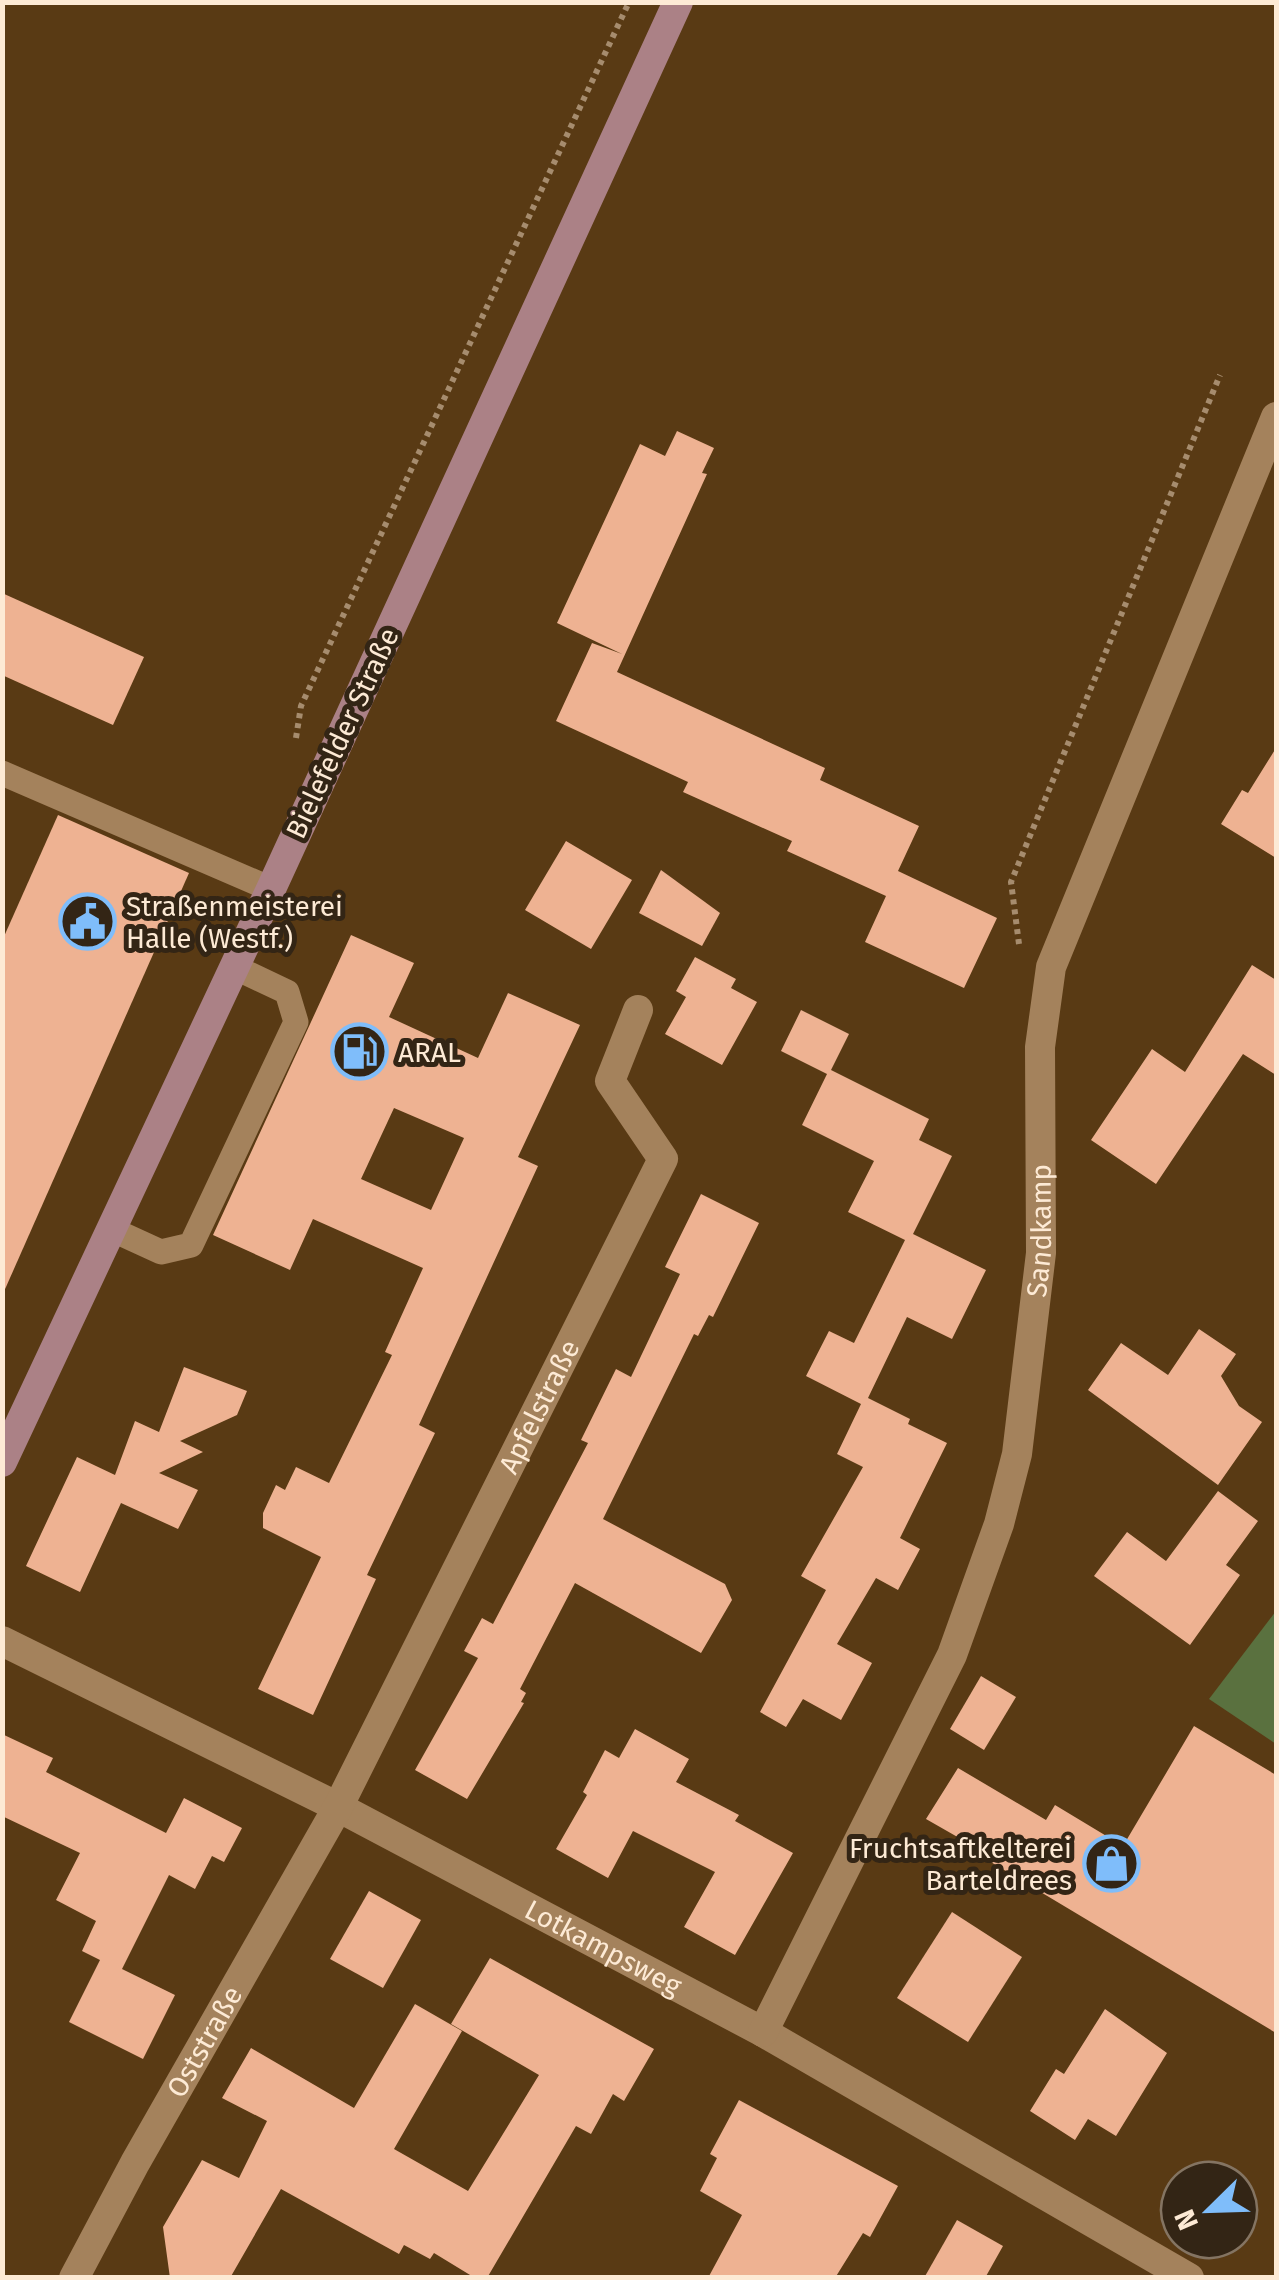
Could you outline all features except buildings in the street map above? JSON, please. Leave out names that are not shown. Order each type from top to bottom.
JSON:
[{"type":"street","name":"Bielefelder Straße","points":[[2,1462],[271,889],[678,2]]},
{"type":"street","name":"Sandkamp","points":[[763,2032],[952,1655],[999,1524],[1017,1454],[1041,1253],[1040,1047],[1050,967],[1276,417]]},
{"type":"street","name":"Apfelstraße","points":[[338,1807],[663,1159],[610,1081],[638,1010]]},
{"type":"street","name":"Lotkampsweg","points":[[2,1641],[338,1807],[763,2032],[1189,2278]]},
{"type":"street","name":"Oststraße","points":[[74,2278],[134,2163],[338,1807]]},
{"type":"lane","points":[[2,773],[271,889]]},
{"type":"lane","points":[[112,1230],[161,1252],[192,1245],[296,1022],[287,992],[234,967]]},
{"type":"path","points":[[295,742],[301,706],[629,2]]},
{"type":"path","points":[[1050,967],[1019,948],[1011,882],[1220,376]]},
{"type":"green space","points":[[1276,1611],[1276,1744],[1209,1699]]},
{"type":"place","name":"Straßenmeisterei Halle (Westf.)","points":[[87,922]]},
{"type":"place","name":"ARAL","points":[[359,1052]]},
{"type":"place","name":"Fruchtsaftkelterei Barteldrees","points":[[1111,1864]]}]
